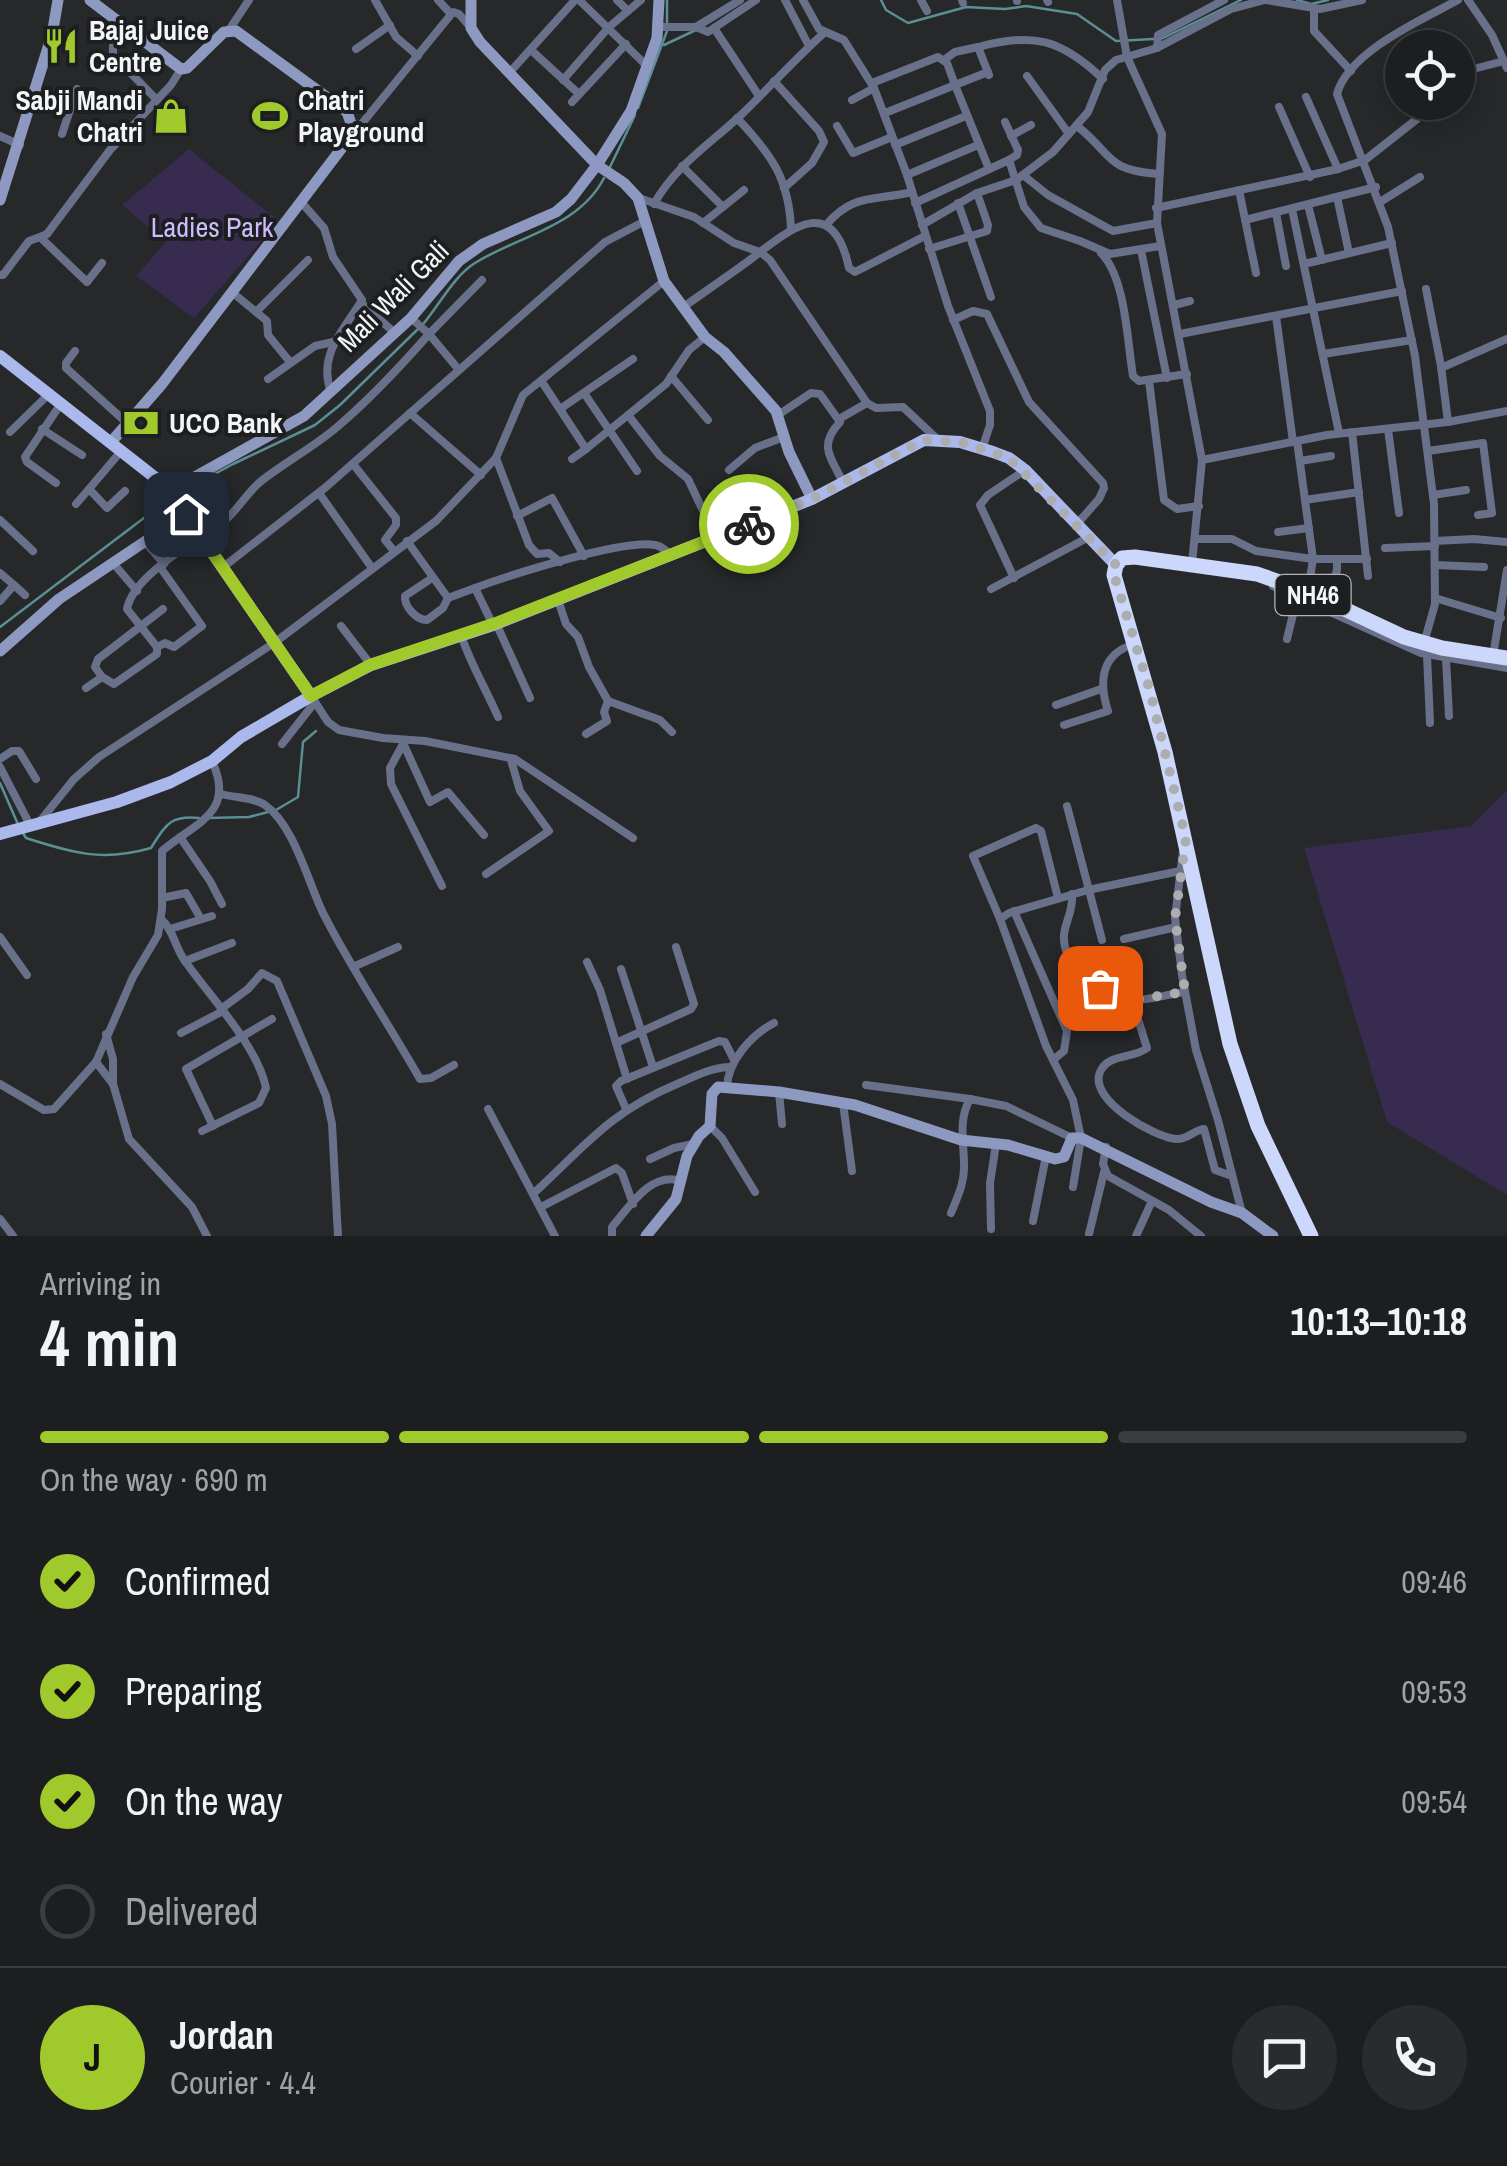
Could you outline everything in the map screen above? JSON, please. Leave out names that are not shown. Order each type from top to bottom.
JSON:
[{"type":"highway","name":"NH46","points":[[1116,565],[1122,558],[1134,557],[1257,574],[1303,595],[1327,601],[1426,649],[1500,657]]},
{"type":"highway","points":[[1116,565],[1114,575],[1150,691],[1186,839],[1230,1044],[1258,1126],[1311,1236]]},
{"type":"main road","points":[[0,356],[169,490],[313,699]]},
{"type":"main road","points":[[21,828],[117,802],[170,782],[212,761],[241,737],[370,665],[494,624],[812,499],[924,440],[982,449],[1009,458],[1116,565]]},
{"type":"street","points":[[0,200],[6,164],[20,145],[58,0]]},
{"type":"street","points":[[90,0],[181,69]]},
{"type":"street","points":[[1,276],[29,241],[47,234],[110,150],[181,69],[187,68],[229,30],[248,0]]},
{"type":"street","points":[[375,0],[396,37],[418,56]]},
{"type":"street","points":[[438,0],[452,14],[459,14],[509,74],[638,198],[664,281],[706,337],[724,352],[778,415],[812,499]]},
{"type":"street","points":[[472,0],[472,28]]},
{"type":"street","points":[[509,74],[577,0],[648,67]]},
{"type":"street","points":[[617,0],[628,11]]},
{"type":"street","points":[[563,80],[608,28],[641,0]]},
{"type":"street","name":"Mali Wali Gali","points":[[169,490],[293,423],[395,333],[420,326],[460,261],[483,244],[556,212],[571,199],[602,167],[630,110],[662,27],[659,0]]},
{"type":"street","points":[[699,28],[740,0]]},
{"type":"street","points":[[662,27],[714,28],[756,0]]},
{"type":"street","points":[[786,0],[809,46]]},
{"type":"street","points":[[803,0],[814,24],[824,33],[844,40],[885,113],[953,320],[990,411],[982,449]]},
{"type":"street","points":[[921,0],[927,11]]},
{"type":"street","points":[[1117,0],[1127,56],[1162,134],[1156,223],[1202,460],[1192,564]]},
{"type":"street","points":[[1156,42],[1224,0]]},
{"type":"street","points":[[922,225],[977,193],[1020,177],[1053,152],[1095,100],[1109,65],[1232,9],[1265,0],[1335,8],[1362,0]]},
{"type":"street","points":[[1430,722],[1426,649],[1435,598],[1433,495],[1412,340],[1376,188],[1337,94],[1344,77],[1382,43],[1458,0]]},
{"type":"street","points":[[1468,0],[1492,34],[1506,65],[1475,70]]},
{"type":"street","points":[[1314,8],[1314,31],[1351,71]]},
{"type":"street","points":[[76,504],[117,446],[127,423],[233,293],[354,132],[452,14]]},
{"type":"street","points":[[356,49],[390,25]]},
{"type":"street","points":[[125,27],[112,42],[113,56],[157,100]]},
{"type":"street","points":[[714,28],[759,96]]},
{"type":"street","points":[[229,30],[243,34],[347,112],[354,132]]},
{"type":"street","points":[[654,204],[682,166],[738,118],[824,33]]},
{"type":"street","points":[[852,100],[932,58],[944,60],[955,52],[998,41],[1046,39],[1078,57],[1103,79]]},
{"type":"street","points":[[531,50],[576,98],[626,44]]},
{"type":"street","points":[[885,113],[989,74],[978,47]]},
{"type":"street","points":[[944,60],[989,169]]},
{"type":"street","points":[[1027,76],[1069,134]]},
{"type":"street","points":[[774,81],[819,131],[824,142],[812,163],[784,188]]},
{"type":"street","points":[[62,134],[77,89]]},
{"type":"street","points":[[36,91],[73,101]]},
{"type":"street","points":[[1306,97],[1338,169]]},
{"type":"street","points":[[1279,107],[1310,177]]},
{"type":"street","points":[[837,126],[853,153],[966,116]]},
{"type":"street","points":[[738,118],[767,150],[784,188],[791,229]]},
{"type":"street","points":[[1156,208],[1338,169],[1364,160],[1417,120]]},
{"type":"street","points":[[915,203],[1017,155],[1005,122]]},
{"type":"street","points":[[1011,136],[1031,125]]},
{"type":"street","points":[[1077,126],[1116,166],[1159,174]]},
{"type":"street","points":[[0,136],[20,145]]},
{"type":"street","points":[[906,175],[978,144]]},
{"type":"street","points":[[1009,160],[1020,177],[1113,231],[1156,223]]},
{"type":"street","points":[[682,166],[723,207]]},
{"type":"street","points":[[1020,177],[1024,206],[1041,228],[1110,254],[1160,246]]},
{"type":"street","points":[[1380,202],[1420,177]]},
{"type":"street","points":[[1245,220],[1376,188]]},
{"type":"street","points":[[703,223],[744,190]]},
{"type":"street","points":[[1238,190],[1256,273]]},
{"type":"street","points":[[826,225],[840,209],[855,201],[912,192]]},
{"type":"street","points":[[929,249],[989,228],[977,193]]},
{"type":"street","points":[[1337,197],[1349,253]]},
{"type":"street","points":[[638,198],[703,223],[734,243],[760,252],[802,305],[867,402],[876,408],[903,407],[939,441]]},
{"type":"street","points":[[302,202],[324,228],[333,257],[361,303],[395,333]]},
{"type":"street","points":[[958,203],[991,297]]},
{"type":"street","points":[[1308,205],[1322,260]]},
{"type":"street","points":[[1292,209],[1339,434]]},
{"type":"street","points":[[1276,213],[1286,266]]},
{"type":"street","points":[[222,568],[320,493],[605,242],[645,221]]},
{"type":"street","points":[[682,308],[791,229],[826,225],[840,239],[851,272],[925,236]]},
{"type":"street","points":[[40,237],[87,282],[102,264]]},
{"type":"street","points":[[1304,264],[1392,243]]},
{"type":"street","points":[[1097,250],[1110,265],[1120,291],[1133,376],[1149,381],[1187,374]]},
{"type":"street","points":[[1141,250],[1168,378]]},
{"type":"street","points":[[256,312],[308,260]]},
{"type":"street","points":[[162,610],[140,627],[98,659],[95,667],[106,682],[114,684],[157,654],[157,647],[140,627],[126,605],[137,591],[199,536],[222,523],[256,486],[336,429],[420,326],[482,280]]},
{"type":"street","points":[[0,768],[21,828],[99,757],[274,643],[436,521],[496,458],[518,401],[664,281]]},
{"type":"street","points":[[1426,289],[1448,422]]},
{"type":"street","points":[[1180,334],[1402,291]]},
{"type":"street","points":[[233,293],[267,321],[268,335],[290,362]]},
{"type":"street","points":[[1174,305],[1190,301]]},
{"type":"street","points":[[331,392],[326,378],[333,342],[361,303]]},
{"type":"street","points":[[953,320],[973,311],[987,314],[1030,402],[1102,483],[1099,500],[1076,526]]},
{"type":"street","points":[[1276,316],[1313,559],[1286,639]]},
{"type":"street","points":[[420,326],[458,370]]},
{"type":"street","points":[[572,458],[610,431],[672,376],[690,350],[706,337]]},
{"type":"street","points":[[1442,368],[1507,339]]},
{"type":"street","points":[[1323,354],[1412,340]]},
{"type":"street","points":[[268,379],[316,346],[333,342]]},
{"type":"street","points":[[75,351],[66,368],[127,423]]},
{"type":"street","points":[[560,409],[632,360]]},
{"type":"street","points":[[672,376],[708,420]]},
{"type":"street","points":[[1149,381],[1164,500],[1176,509],[1200,506]]},
{"type":"street","points":[[542,382],[586,449]]},
{"type":"street","points":[[778,415],[815,392],[839,418],[840,424],[830,430],[827,439],[830,457],[844,484]]},
{"type":"street","points":[[10,432],[50,393]]},
{"type":"street","points":[[584,393],[637,471]]},
{"type":"street","points":[[56,483],[26,460],[27,450],[62,402]]},
{"type":"street","points":[[839,418],[867,402]]},
{"type":"street","points":[[1202,460],[1339,434],[1507,412]]},
{"type":"street","points":[[410,413],[481,476]]},
{"type":"street","points":[[628,415],[660,456],[688,479],[715,536]]},
{"type":"street","points":[[42,429],[82,455]]},
{"type":"street","points":[[1388,429],[1400,513]]},
{"type":"street","points":[[1352,432],[1368,576]]},
{"type":"street","points":[[729,470],[755,448],[785,436]]},
{"type":"street","points":[[1428,451],[1483,443],[1492,513],[1478,515]]},
{"type":"street","points":[[1300,462],[1331,456]]},
{"type":"street","points":[[496,458],[534,552],[549,553],[560,562]]},
{"type":"street","points":[[353,464],[396,518],[396,525],[385,540],[394,551]]},
{"type":"street","points":[[1014,578],[980,506],[988,495],[1024,470]]},
{"type":"street","points":[[89,490],[107,508],[125,490]]},
{"type":"street","points":[[1433,495],[1466,490]]},
{"type":"street","points":[[1305,500],[1359,492]]},
{"type":"street","points":[[320,493],[372,568]]},
{"type":"street","points":[[518,516],[552,498],[584,556]]},
{"type":"street","points":[[0,651],[59,600],[183,510]]},
{"type":"street","points":[[0,520],[33,550]]},
{"type":"street","points":[[1278,532],[1309,528]]},
{"type":"street","points":[[991,589],[1089,537]]},
{"type":"street","points":[[1196,539],[1232,539],[1256,551],[1313,559],[1367,559]]},
{"type":"street","points":[[1385,548],[1474,539],[1507,542]]},
{"type":"street","points":[[408,541],[448,598]]},
{"type":"street","points":[[144,542],[202,626],[174,647],[165,643],[157,647]]},
{"type":"street","points":[[432,578],[405,596],[407,606],[419,619],[426,620],[443,608],[448,598],[560,562],[650,544],[668,553]]},
{"type":"street","points":[[1327,601],[1337,559]]},
{"type":"street","points":[[113,563],[137,591]]},
{"type":"street","points":[[1435,565],[1484,567]]},
{"type":"street","points":[[1500,657],[1507,570]]},
{"type":"street","points":[[0,573],[25,595]]},
{"type":"street","points":[[0,601],[14,585]]},
{"type":"street","points":[[476,588],[530,698]]},
{"type":"street","points":[[1303,595],[1446,659],[1507,668]]},
{"type":"street","points":[[1435,598],[1501,618]]},
{"type":"street","points":[[558,599],[566,624],[578,637],[608,701],[604,712],[607,722],[586,734]]},
{"type":"street","points":[[341,626],[370,665]]},
{"type":"street","points":[[462,635],[473,669],[498,718]]},
{"type":"street","points":[[1064,724],[1108,710],[1101,689],[1114,653],[1135,644]]},
{"type":"street","points":[[1446,659],[1449,716]]},
{"type":"street","points":[[86,688],[102,676]]},
{"type":"street","points":[[1056,706],[1101,689]]},
{"type":"street","points":[[282,744],[313,699],[328,722],[339,730],[402,742],[426,740],[530,768],[633,838]]},
{"type":"street","points":[[608,701],[647,714],[672,732]]},
{"type":"street","points":[[402,742],[430,802],[448,792],[484,834]]},
{"type":"street","points":[[402,742],[390,768],[390,784],[442,886]]},
{"type":"street","points":[[0,759],[19,751],[36,778]]},
{"type":"street","points":[[486,874],[548,831],[520,791],[511,760]]},
{"type":"street","points":[[0,1084],[44,1110],[54,1109],[96,1062],[106,1034],[158,935],[162,920],[160,855],[205,818],[221,794],[212,761]]},
{"type":"street","points":[[221,794],[254,800],[271,811],[292,841],[322,910],[420,1079],[431,1078],[454,1065]]},
{"type":"street","points":[[1066,806],[1102,940]]},
{"type":"street","points":[[1058,898],[1041,831],[1036,828],[973,856],[1052,1060],[1072,1100],[1076,1138],[1073,1186]]},
{"type":"street","points":[[180,837],[222,904]]},
{"type":"street","points":[[1186,839],[1176,927],[1185,992],[1196,1050],[1242,1213]]},
{"type":"street","points":[[1000,919],[1072,894],[1180,871]]},
{"type":"street","points":[[162,898],[186,893],[201,919]]},
{"type":"street","points":[[1072,894],[1073,907],[1064,939],[1072,960],[1088,982],[1132,1000],[1185,992]]},
{"type":"street","points":[[1014,911],[1066,1031],[1064,1051],[1052,1060]]},
{"type":"street","points":[[170,928],[212,916]]},
{"type":"street","points":[[162,920],[170,928],[185,961],[264,1076],[266,1088],[258,1103],[202,1131]]},
{"type":"street","points":[[1124,939],[1176,927]]},
{"type":"street","points":[[0,937],[27,974]]},
{"type":"street","points":[[185,961],[232,943]]},
{"type":"street","points":[[616,1043],[688,1012],[694,1004],[676,947]]},
{"type":"street","points":[[353,967],[398,948]]},
{"type":"street","points":[[587,962],[600,990],[627,1079]]},
{"type":"street","points":[[621,968],[654,1067]]},
{"type":"street","points":[[182,1033],[222,1010],[262,974],[277,981],[326,1096],[332,1124],[338,1236]]},
{"type":"street","points":[[1132,1000],[1147,1048],[1142,1053],[1110,1061],[1100,1073],[1101,1086],[1119,1111],[1149,1132],[1181,1140],[1204,1130],[1215,1170],[1232,1176]]},
{"type":"street","points":[[213,1126],[186,1069],[272,1019]]},
{"type":"street","points":[[534,1193],[592,1135],[626,1109],[708,1070],[732,1064],[774,1023]]},
{"type":"street","points":[[106,1034],[113,1059],[113,1084],[129,1139],[192,1207],[207,1236]]},
{"type":"street","points":[[626,1109],[616,1086],[718,1041],[726,1042],[732,1064],[727,1087]]},
{"type":"street","points":[[96,1062],[113,1084]]},
{"type":"street","points":[[866,1085],[970,1098],[1023,1113],[1076,1138],[1106,1147],[1197,1195],[1242,1213],[1274,1236]]},
{"type":"street","points":[[646,1236],[676,1199],[693,1144],[710,1126],[713,1090],[718,1087],[843,1103],[961,1140],[1046,1156],[1064,1157],[1076,1138]]},
{"type":"street","points":[[779,1092],[782,1124]]},
{"type":"street","points":[[950,1213],[965,1167],[961,1140],[970,1098]]},
{"type":"street","points":[[843,1103],[852,1171]]},
{"type":"street","points":[[488,1109],[555,1236]]},
{"type":"street","points":[[710,1126],[756,1192]]},
{"type":"street","points":[[650,1158],[693,1144]]},
{"type":"street","points":[[991,1230],[996,1144]]},
{"type":"street","points":[[1089,1234],[1106,1147]]},
{"type":"street","points":[[1033,1220],[1046,1156]]},
{"type":"street","points":[[541,1207],[616,1168],[633,1204]]},
{"type":"street","points":[[1104,1172],[1152,1201],[1195,1234]]},
{"type":"street","points":[[612,1236],[612,1227],[660,1178],[681,1181]]},
{"type":"street","points":[[1136,1236],[1152,1201]]},
{"type":"street","points":[[1,1221],[13,1236]]},
{"type":"green space","name":"Ladies Park","points":[[189,149],[279,221],[194,318],[136,276],[166,242],[122,205]]},
{"type":"green space","points":[[1507,790],[1507,1195],[1387,1122],[1304,848],[1471,826]]},
{"type":"waterway","points":[[667,0],[667,23]]},
{"type":"waterway","points":[[881,0],[886,10],[908,23],[966,7],[1026,6],[1077,14],[1116,41],[1153,39]]},
{"type":"waterway","points":[[1161,39],[1241,0]]},
{"type":"waterway","points":[[1297,0],[1311,4],[1328,0]]},
{"type":"waterway","points":[[664,45],[698,29]]},
{"type":"waterway","points":[[638,108],[667,31]]},
{"type":"waterway","points":[[610,167],[635,115]]},
{"type":"waterway","points":[[424,323],[468,268],[564,219],[593,195],[604,178]]},
{"type":"waterway","points":[[176,495],[315,425],[418,329]]},
{"type":"waterway","points":[[0,627],[169,499]]},
{"type":"waterway","points":[[276,810],[298,797],[303,742],[316,731]]},
{"type":"waterway","points":[[0,783],[17,822]]},
{"type":"waterway","points":[[207,818],[249,817],[268,812]]},
{"type":"waterway","points":[[23,833],[26,838],[73,851],[117,854],[151,848],[174,820],[199,818]]},
{"type":"way so far","points":[[749,524],[850,481],[924,440],[960,442],[1009,458],[1116,565],[1114,575],[1150,691],[1186,839],[1175,918],[1185,992],[1125,1000],[1100,988]]},
{"type":"place","name":"Bajaj Juice Centre","points":[[61,46]]},
{"type":"place","name":"Sabji Mandi Chatri","points":[[171,116]]},
{"type":"place","name":"Chatri Playground","points":[[270,116]]},
{"type":"place","name":"UCO Bank","points":[[141,423]]},
{"type":"route","points":[[186,514],[311,696],[370,665],[432,647],[749,524]]}]
